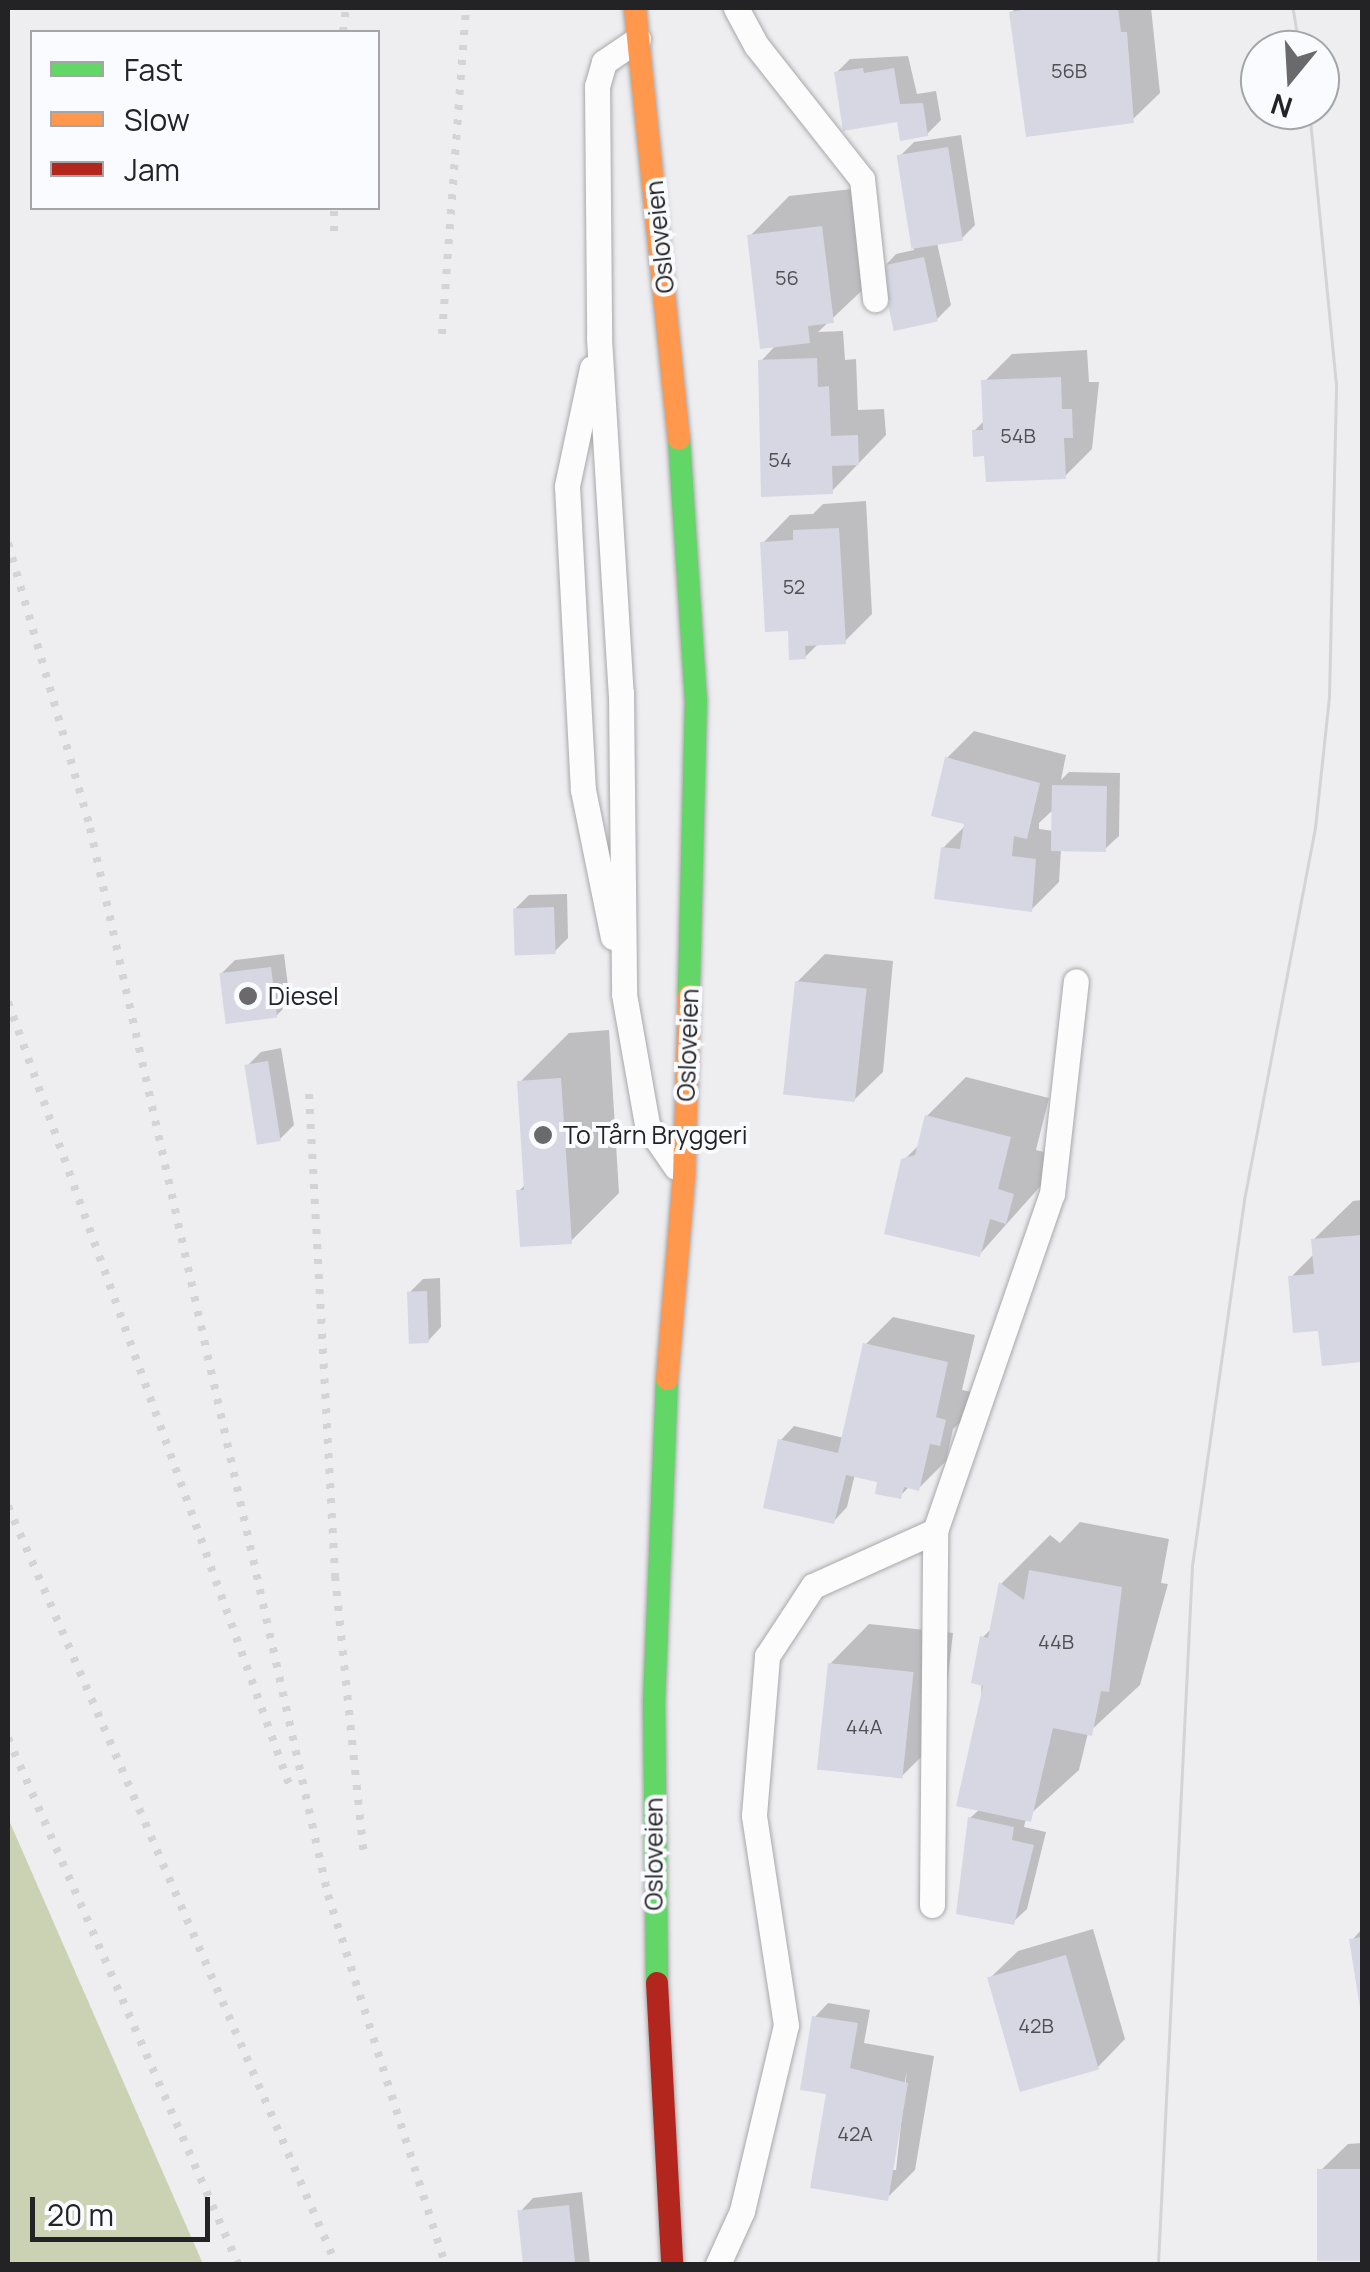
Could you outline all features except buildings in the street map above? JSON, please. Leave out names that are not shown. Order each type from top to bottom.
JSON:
[{"type":"street","name":"Osloveien","points":[[635,8],[674,372],[696,698],[684,1178],[661,1443],[654,1704],[654,1917],[672,2264]]},
{"type":"lane","points":[[736,8],[756,46],[862,179],[875,300]]},
{"type":"lane","points":[[624,994],[622,693],[598,338],[597,86],[604,62],[638,39]]},
{"type":"lane","points":[[598,338],[567,486],[583,790],[647,1125],[684,1178]]},
{"type":"lane","points":[[932,1905],[935,1531],[1052,1194],[1076,982]]},
{"type":"lane","points":[[718,2264],[742,2212],[786,2025],[754,1816],[766,1656],[813,1586],[935,1531]]},
{"type":"green space","points":[[8,1818],[203,2264],[8,2264]]},
{"type":"tram line","points":[[1293,8],[1297,30]]},
{"type":"tram line","points":[[1158,2264],[1192,1566],[1244,1200],[1315,828],[1329,697],[1336,385],[1311,130]]},
{"type":"railway","points":[[343,30],[346,8]]},
{"type":"railway","points":[[442,334],[466,8]]},
{"type":"railway","points":[[334,210],[334,231]]},
{"type":"railway","points":[[8,543],[90,828],[328,1895],[445,2264]]},
{"type":"railway","points":[[8,1002],[290,1787]]},
{"type":"railway","points":[[309,1094],[335,1576],[364,1858]]},
{"type":"railway","points":[[8,1506],[336,2264]]},
{"type":"railway","points":[[8,1738],[238,2264]]},
{"type":"traffic: fast","points":[[679,439],[696,699],[689,996]]},
{"type":"traffic: fast","points":[[657,1983],[654,1703],[667,1379]]},
{"type":"traffic: slow","points":[[635,8],[679,439]]},
{"type":"traffic: slow","points":[[667,1379],[684,1178],[689,996]]},
{"type":"traffic: jam","points":[[657,1983],[672,2264]]},
{"type":"place","name":"Diesel","points":[[248,996]]},
{"type":"place","name":"To Tårn Bryggeri","points":[[543,1135]]}]
